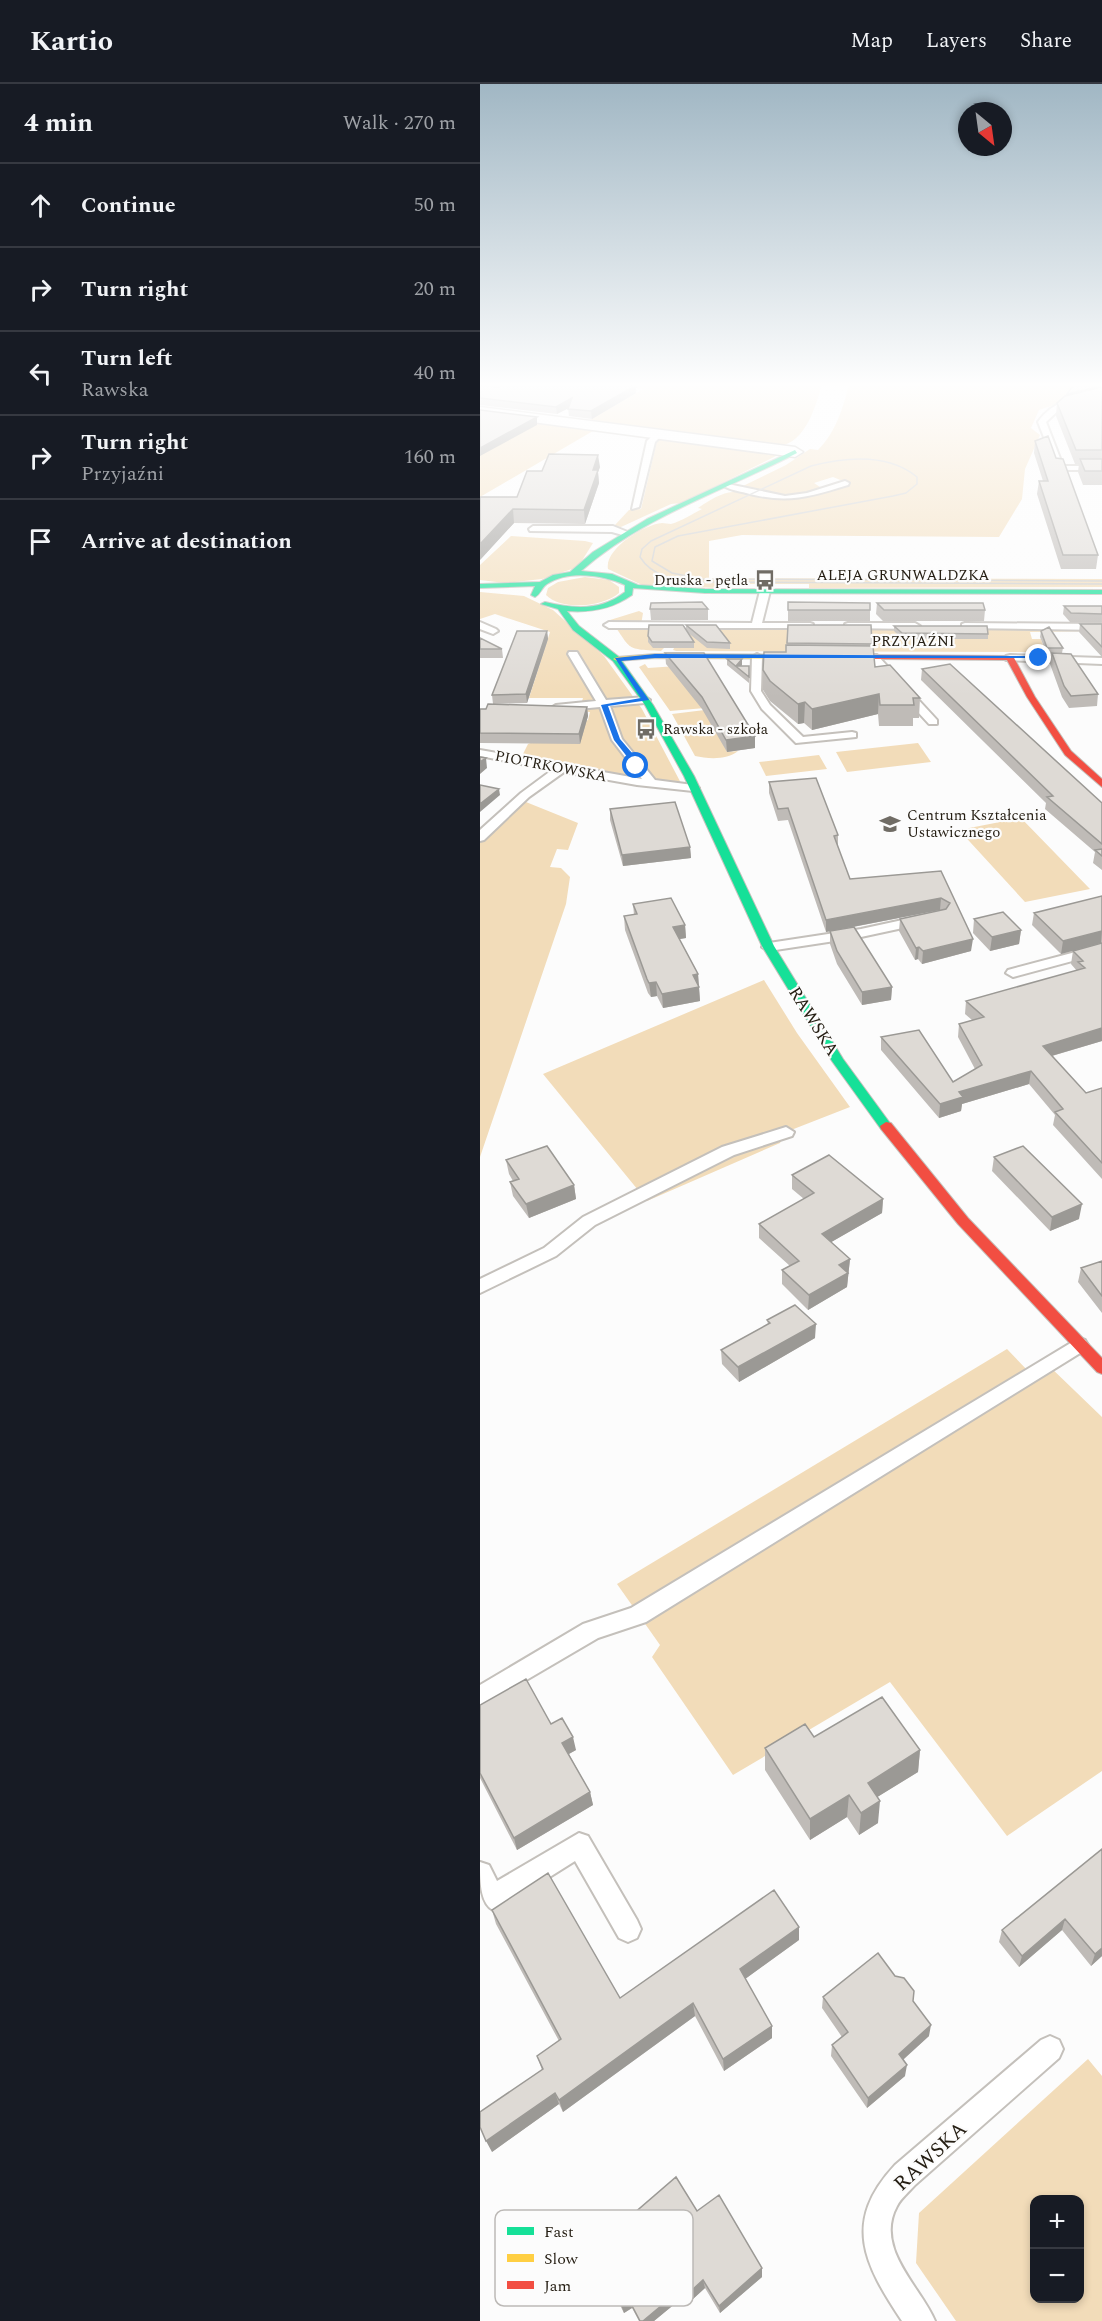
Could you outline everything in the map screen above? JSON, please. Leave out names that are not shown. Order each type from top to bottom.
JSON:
[{"type":"street","points":[[573,574],[588,559],[600,553],[626,533],[723,488]]},
{"type":"street","points":[[600,553],[603,574]]},
{"type":"street","points":[[480,587],[538,589],[551,579],[573,574],[603,574],[617,577],[628,591],[616,603],[591,608],[561,608],[546,604],[538,589]]},
{"type":"street","name":"ALEJA GRUNWALDZKA","points":[[628,591],[1102,592]]},
{"type":"street","name":"RAWSKA","points":[[561,608],[573,626],[588,635],[617,659],[645,700],[693,788],[768,946],[825,1041],[883,1122],[999,1260],[1102,1368]]},
{"type":"street","points":[[588,635],[587,617],[591,608]]},
{"type":"street","name":"PRZYJAŹNI","points":[[617,659],[655,656],[1010,658]]},
{"type":"street","points":[[1010,658],[1031,697],[1068,753],[1102,784]]},
{"type":"lane","points":[[635,507],[640,488]]},
{"type":"lane","points":[[738,488],[773,497],[788,498],[828,488]]},
{"type":"lane","points":[[532,529],[613,529],[626,533]]},
{"type":"lane","points":[[757,626],[756,613],[765,600],[765,591]]},
{"type":"lane","points":[[480,625],[493,631]]},
{"type":"lane","points":[[609,625],[817,626]]},
{"type":"lane","points":[[840,626],[923,626]]},
{"type":"lane","points":[[959,626],[1102,627]]},
{"type":"lane","points":[[573,654],[604,705],[617,740],[652,784]]},
{"type":"lane","points":[[757,657],[756,691],[766,707],[800,741],[852,735]]},
{"type":"lane","points":[[873,657],[933,722]]},
{"type":"lane","name":"PRZYJAŹNI","points":[[1010,658],[1102,661]]},
{"type":"lane","points":[[543,708],[645,700]]},
{"type":"lane","name":"PIOTRKOWSKA","points":[[480,753],[652,784],[693,788]]},
{"type":"lane","points":[[480,837],[525,795],[562,768]]},
{"type":"lane","points":[[768,946],[861,933],[929,918]]},
{"type":"lane","points":[[1013,973],[1102,949]]},
{"type":"lane","points":[[480,1287],[550,1252],[589,1221],[728,1151],[786,1132]]},
{"type":"lane","points":[[480,1697],[591,1631],[638,1615],[1079,1345]]},
{"type":"lane","points":[[480,1874],[493,1898],[579,1845],[628,1929]]},
{"type":"lane","name":"RAWSKA","points":[[920,2321],[896,2285],[879,2249],[876,2223],[884,2199],[905,2175],[1050,2049]]},
{"type":"shaded area","points":[[480,488],[495,488],[480,497]]},
{"type":"shaded area","points":[[646,488],[711,488],[682,503],[671,504],[621,527],[614,526],[629,510],[641,509]]},
{"type":"shaded area","points":[[818,488],[804,495],[794,496],[751,489]]},
{"type":"shaded area","points":[[836,488],[1023,488],[1022,499],[999,537],[742,535],[709,541],[709,578],[1102,579],[1102,587],[809,588],[809,584],[720,584],[719,588],[642,585],[608,569],[608,561],[612,554],[636,533],[655,524],[671,524],[679,521],[724,494],[742,492],[772,498],[794,499]]},
{"type":"shaded area","points":[[511,536],[593,543],[578,567],[542,579],[505,583],[480,580],[480,565]]},
{"type":"shaded area","points":[[585,577],[609,580],[619,587],[619,593],[603,601],[583,605],[562,603],[546,595],[548,588],[558,582]]},
{"type":"shaded area","points":[[480,592],[524,596],[553,610],[604,656],[642,709],[683,787],[520,760],[528,744],[588,720],[590,712],[579,711],[583,698],[529,698],[550,632],[495,614],[480,619]]},
{"type":"shaded area","points":[[639,611],[643,613],[641,625],[1102,627],[1102,631],[1030,632],[1032,639],[1041,639],[1045,645],[1045,652],[676,651],[673,650],[674,648],[665,647],[661,651],[630,646],[610,620]]},
{"type":"shaded area","points":[[645,664],[648,668],[677,666],[705,708],[670,711],[639,667]]},
{"type":"shaded area","points":[[713,709],[727,752],[738,751],[723,757],[695,756],[672,714]]},
{"type":"shaded area","points":[[918,743],[931,762],[847,772],[836,752]]},
{"type":"shaded area","points":[[819,755],[827,769],[766,776],[759,762]]},
{"type":"shaded area","points":[[521,800],[578,823],[568,850],[557,849],[550,867],[561,868],[570,877],[566,904],[480,1157],[480,837]]},
{"type":"shaded area","points":[[1021,818],[1090,889],[1025,902],[959,830]]},
{"type":"shaded area","points":[[764,980],[797,1033],[850,1107],[786,1132],[780,1143],[647,1201],[543,1074]]},
{"type":"shaded area","points":[[1007,1349],[1030,1373],[1047,1364],[1102,1417],[1102,1771],[1007,1836],[890,1682],[733,1775],[652,1657],[660,1645],[617,1584]]},
{"type":"shaded area","points":[[1088,2059],[1102,2076],[1102,2321],[956,2321],[916,2263],[919,2213]]},
{"type":"building","points":[[520,488],[592,488],[584,510],[513,509],[480,544],[480,497],[517,497]]},
{"type":"building","points":[[1041,488],[1074,488],[1098,555],[1063,555]]},
{"type":"building","points":[[702,602],[708,609],[650,609],[651,603]]},
{"type":"building","points":[[788,602],[870,603],[870,610],[788,610]]},
{"type":"building","points":[[877,603],[983,603],[985,610],[884,610]]},
{"type":"building","points":[[1064,606],[1102,606],[1102,614],[1071,613]]},
{"type":"building","points":[[1080,624],[1102,624],[1102,647]]},
{"type":"building","points":[[649,625],[683,625],[694,642],[652,642],[648,636]]},
{"type":"building","points":[[686,625],[716,625],[730,643],[707,642]]},
{"type":"building","points":[[788,625],[871,625],[872,644],[787,643]]},
{"type":"building","points":[[894,626],[987,626],[988,634],[902,633]]},
{"type":"building","points":[[1049,627],[1063,648],[1047,648],[1041,631]]},
{"type":"building","points":[[517,631],[547,631],[526,694],[492,695]]},
{"type":"building","points":[[480,638],[502,649],[480,649]]},
{"type":"building","points":[[786,645],[873,646],[875,667],[890,665],[920,698],[913,698],[914,705],[880,705],[879,694],[812,709],[805,702],[798,704],[770,681],[763,670],[764,652],[786,652]]},
{"type":"building","points":[[665,653],[704,653],[755,736],[726,740],[702,697]]},
{"type":"building","points":[[1052,653],[1071,654],[1098,694],[1071,696],[1064,686]]},
{"type":"building","points":[[727,659],[742,659],[736,666],[749,666],[749,677]]},
{"type":"building","points":[[950,664],[1102,803],[1102,844],[1047,797],[1053,796],[922,669]]},
{"type":"building","points":[[488,704],[587,707],[579,734],[480,733],[480,709],[486,709]]},
{"type":"building","points":[[816,778],[838,835],[834,836],[850,879],[941,871],[973,939],[923,951],[919,947],[916,948],[900,919],[946,909],[950,903],[941,898],[826,920],[788,808],[778,809],[769,782]]},
{"type":"building","points":[[480,785],[499,789],[480,804]]},
{"type":"building","points":[[675,802],[690,847],[622,855],[610,809]]},
{"type":"building","points":[[1102,849],[1102,856],[1095,850]]},
{"type":"building","points":[[1102,896],[1102,931],[1063,941],[1034,913]]},
{"type":"building","points":[[671,898],[685,925],[673,927],[698,974],[693,975],[699,987],[662,994],[656,982],[649,983],[647,979],[624,916],[637,914],[633,904]]},
{"type":"building","points":[[1003,912],[1021,930],[992,937],[974,919]]},
{"type":"building","points":[[854,927],[892,987],[862,992],[837,951],[830,931]]},
{"type":"building","points":[[1102,943],[1102,1028],[1043,1046],[1086,1093],[1102,1088],[1102,1163],[1055,1112],[1063,1109],[1031,1071],[959,1092],[963,1097],[940,1104],[881,1037],[919,1030],[953,1082],[982,1065],[959,1024],[984,1017],[966,1001],[1085,968],[1078,962],[1083,961],[1073,951]]},
{"type":"building","points":[[547,1146],[574,1185],[526,1204],[510,1182],[519,1179],[506,1160]]},
{"type":"building","points":[[1023,1146],[1082,1204],[1052,1217],[994,1157]]},
{"type":"building","points":[[829,1155],[883,1199],[822,1234],[850,1259],[839,1265],[848,1273],[809,1295],[782,1270],[799,1261],[759,1224],[814,1193],[792,1175]]},
{"type":"building","points":[[1102,1261],[1102,1296],[1081,1268]]},
{"type":"building","points":[[795,1305],[816,1324],[738,1367],[721,1350],[770,1323],[767,1320]]},
{"type":"building","points":[[526,1679],[551,1724],[562,1718],[573,1737],[562,1743],[590,1792],[514,1838],[480,1773],[480,1705]]},
{"type":"building","points":[[882,1697],[920,1750],[868,1783],[880,1801],[861,1813],[849,1795],[810,1819],[765,1748],[805,1724],[814,1737]]},
{"type":"building","points":[[1102,1849],[1102,1948],[1095,1954],[1065,1919],[1022,1956],[1002,1930]]},
{"type":"building","points":[[548,1873],[620,1998],[774,1890],[799,1927],[740,1969],[772,2026],[723,2059],[693,2003],[559,2100],[555,2093],[486,2141],[480,2127],[480,2112],[543,2069],[537,2056],[561,2039],[492,1910]]},
{"type":"building","points":[[878,1953],[895,1976],[904,1978],[914,1991],[913,2001],[931,2025],[899,2054],[907,2065],[868,2098],[832,2045],[848,2032],[823,1997]]},
{"type":"building","points":[[676,2177],[697,2211],[719,2195],[762,2268],[719,2306],[703,2280],[693,2289],[693,2210],[638,2210]]},
{"type":"building","points":[[632,2306],[661,2306],[643,2321],[640,2321]]},
{"type":"tram line","points":[[763,488],[651,541],[642,549],[640,557],[645,564],[666,577],[699,582],[1102,584]]},
{"type":"tram line","points":[[912,488],[906,493],[893,496],[678,536],[655,547],[652,561],[672,573],[702,579],[1102,581]]},
{"type":"traffic: fast","points":[[573,574],[622,536],[718,488]]},
{"type":"traffic: fast","points":[[535,595],[538,587],[546,581],[581,573],[612,576],[637,587],[705,591],[1102,592]]},
{"type":"traffic: fast","points":[[480,586],[541,584]]},
{"type":"traffic: fast","points":[[545,604],[578,610],[600,608],[620,600],[629,593],[629,585]]},
{"type":"traffic: fast","points":[[561,608],[576,628],[616,659],[649,705],[689,776],[768,946],[838,1061],[886,1126]]},
{"type":"traffic: slow","points":[[617,659],[655,656],[877,657]]},
{"type":"traffic: jam","points":[[877,657],[1010,658],[1031,697],[1068,753],[1102,784]]},
{"type":"traffic: jam","points":[[886,1126],[963,1221],[1102,1368]]},
{"type":"place","name":"Druska - pętla","points":[[765,580]]},
{"type":"place","name":"Rawska - szkoła","points":[[646,729]]},
{"type":"place","name":"Centrum Kształcenia Ustawicznego","points":[[890,824]]},
{"type":"route","points":[[636,766],[630,754],[617,740],[604,705],[645,700],[617,659],[655,656],[1039,658]]}]
